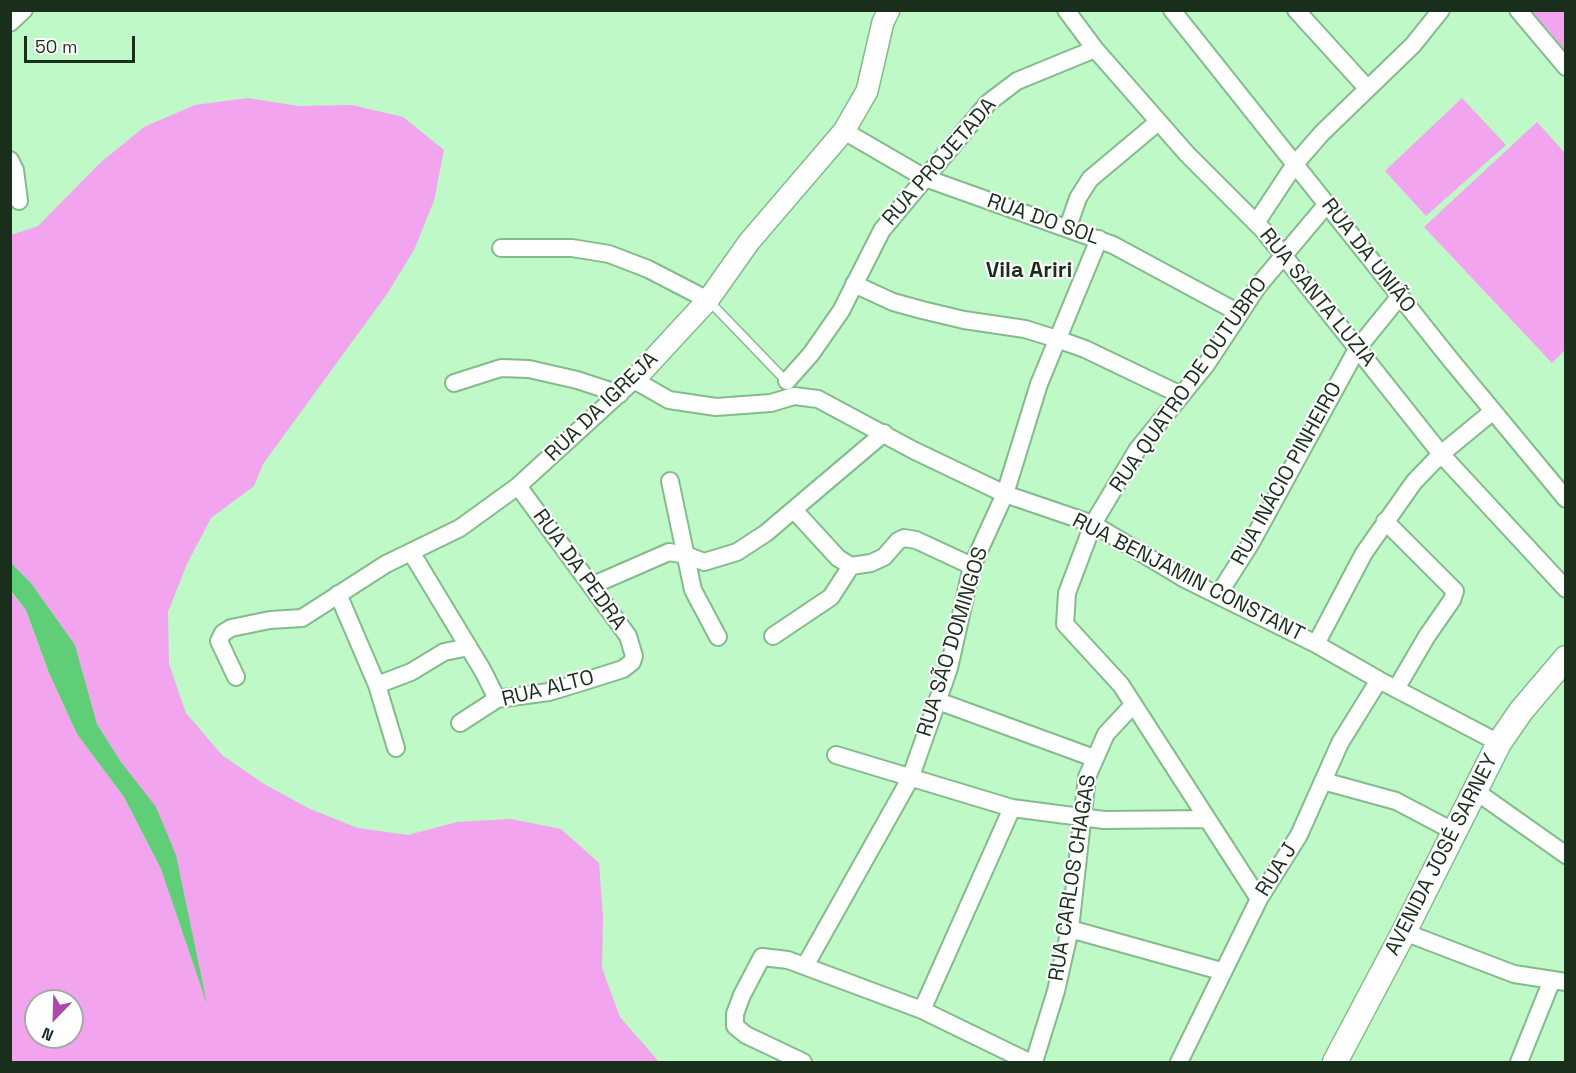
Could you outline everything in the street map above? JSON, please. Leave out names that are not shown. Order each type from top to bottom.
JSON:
[{"type":"main road","name":"AVENIDA JOSÉ SARNEY","points":[[1335,1062],[1404,932],[1499,743],[1521,711],[1566,658]]},
{"type":"street","name":"RUA DA IGREJA","points":[[236,677],[219,641],[223,633],[231,628],[270,620],[302,618],[338,594],[411,552],[460,528],[518,486],[627,387],[708,300],[749,242],[844,131],[867,91],[883,22],[889,10]]},
{"type":"street","name":"RUA SANTA LUZIA","points":[[1066,10],[1095,49],[1158,122],[1225,194],[1256,223],[1441,454],[1566,589]]},
{"type":"street","name":"RUA DA UNIÃO","points":[[1172,10],[1492,411],[1566,499]]},
{"type":"street","points":[[1296,10],[1367,88]]},
{"type":"street","points":[[1256,223],[1295,164],[1367,88],[1413,45],[1441,10]]},
{"type":"street","points":[[1518,10],[1566,67]]},
{"type":"street","name":"RUA PROJETADA","points":[[790,389],[828,331],[882,230],[988,103],[1004,89],[1095,49]]},
{"type":"street","points":[[1068,227],[1078,198],[1090,179],[1158,122]]},
{"type":"street","name":"RUA DO SOL","points":[[844,131],[925,177],[1099,239],[1163,270],[1239,313]]},
{"type":"street","points":[[10,160],[15,170],[19,201]]},
{"type":"street","name":"RUA QUATRO DE OUTUBRO","points":[[1259,899],[1121,685],[1100,659],[1065,624],[1067,593],[1093,524],[1137,450],[1206,365],[1239,313],[1283,256],[1327,204]]},
{"type":"street","name":"RUA SÃO DOMINGOS","points":[[805,966],[910,779],[949,668],[972,566],[1005,494],[1025,423],[1099,239]]},
{"type":"street","points":[[501,248],[572,248],[609,254],[648,269],[708,300]]},
{"type":"street","points":[[854,285],[893,302],[922,310],[964,320],[1025,329],[1057,339],[1181,395]]},
{"type":"street","name":"RUA INÁCIO PINHEIRO","points":[[1218,596],[1251,543],[1357,350],[1400,296]]},
{"type":"street","name":"RUA BENJAMIN CONSTANT","points":[[454,383],[501,368],[529,369],[578,380],[627,387],[669,400],[716,407],[771,403],[790,389],[818,399],[913,450],[1005,494],[1093,524],[1150,559],[1218,596],[1316,644],[1499,743]]},
{"type":"street","points":[[1316,644],[1341,593],[1385,521],[1414,482],[1441,454],[1492,411]]},
{"type":"street","points":[[591,586],[669,552],[704,562],[717,560],[756,539],[794,510],[884,433]]},
{"type":"street","points":[[670,481],[693,590],[718,636]]},
{"type":"street","name":"RUA DA PEDRA","points":[[518,486],[628,636],[634,656]]},
{"type":"street","points":[[794,510],[838,558],[851,566],[871,563],[884,557],[898,541],[904,538],[916,540],[972,566]]},
{"type":"street","points":[[1385,521],[1455,591],[1454,597],[1427,636],[1396,688]]},
{"type":"street","points":[[411,552],[469,646],[497,699]]},
{"type":"street","points":[[773,636],[831,597],[851,566]]},
{"type":"street","points":[[338,594],[377,686],[396,748]]},
{"type":"street","points":[[377,686],[411,672],[444,652],[469,646]]},
{"type":"street","name":"RUA ALTO","points":[[460,723],[497,699],[549,692],[582,682],[623,669],[632,662],[634,656]]},
{"type":"street","name":"RUA J","points":[[1179,1062],[1221,970],[1259,899],[1299,835],[1340,742],[1379,680]]},
{"type":"street","points":[[939,701],[1094,758]]},
{"type":"street","name":"RUA CARLOS CHAGAS","points":[[1034,1062],[1056,991],[1070,929],[1087,777],[1094,758],[1115,723],[1133,705]]},
{"type":"street","points":[[836,755],[1012,808],[1082,818],[1207,819]]},
{"type":"street","points":[[1323,781],[1396,801],[1453,831]]},
{"type":"street","points":[[1474,790],[1566,855]]},
{"type":"street","points":[[922,1010],[1012,808]]},
{"type":"street","points":[[1070,929],[1221,970]]},
{"type":"street","points":[[1404,932],[1477,962],[1514,974],[1559,981],[1519,1062]]},
{"type":"street","points":[[803,1062],[746,1035],[735,1026],[735,1014],[742,995],[762,957],[788,960],[922,1010],[1029,1062]]},
{"type":"lane","points":[[708,300],[790,389]]},
{"type":"shaded area","points":[[1530,11],[1565,11],[1565,51],[1549,31]]},
{"type":"shaded area","points":[[248,98],[298,106],[352,105],[403,117],[444,150],[434,201],[414,250],[387,294],[263,464],[254,486],[211,518],[187,564],[168,612],[169,664],[186,713],[222,755],[264,784],[310,809],[358,828],[408,835],[457,822],[511,819],[561,829],[599,863],[603,917],[602,968],[620,1017],[659,1062],[11,1062],[10,591],[26,610],[49,673],[77,734],[124,797],[161,869],[205,996],[186,908],[121,762],[97,724],[75,645],[31,583],[11,563],[11,235],[38,226],[100,163],[144,127],[195,105]]},
{"type":"shaded area","points":[[1462,98],[1506,145],[1426,216],[1385,171]]},
{"type":"shaded area","points":[[1537,122],[1565,153],[1565,350],[1552,363],[1424,227]]},
{"type":"shaded area","points":[[11,563],[31,583],[75,645],[97,724],[121,762],[156,807],[176,855],[207,1004],[161,869],[124,797],[77,734],[49,673],[26,610],[11,591]]},
{"type":"district","name":"Vila Ariri","points":[[1029,271]]}]
